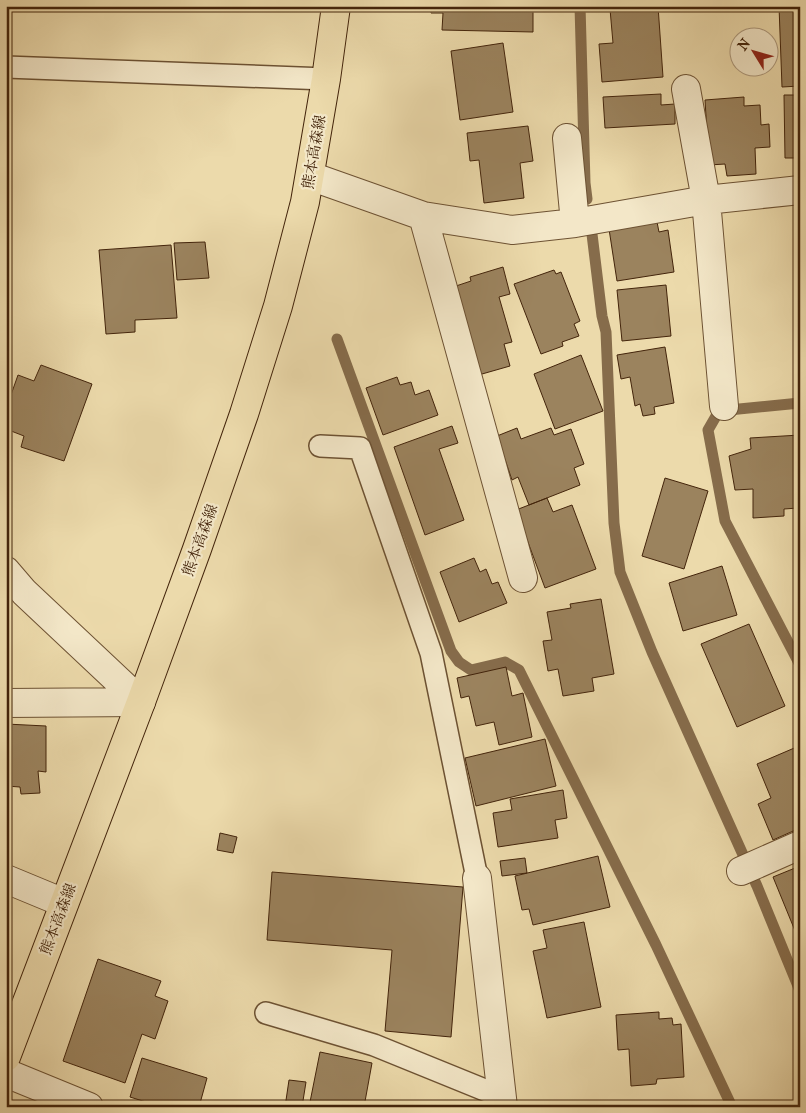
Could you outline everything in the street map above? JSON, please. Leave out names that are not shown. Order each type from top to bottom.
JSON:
[{"type":"main road","name":"熊本高森線","points":[[6,1057],[197,550],[244,414],[278,306],[305,202],[326,79],[336,6]]},
{"type":"street","points":[[686,89],[706,200],[724,406]]},
{"type":"street","points":[[567,138],[575,224]]},
{"type":"street","points":[[310,176],[423,216],[512,230],[575,224],[706,200],[800,190]]},
{"type":"street","points":[[423,216],[523,578]]},
{"type":"street","points":[[6,571],[24,592],[141,702]]},
{"type":"street","points":[[6,703],[141,702]]},
{"type":"street","points":[[741,871],[800,845]]},
{"type":"street","points":[[477,878],[503,1102]]},
{"type":"street","points":[[6,879],[64,903]]},
{"type":"street","points":[[6,1073],[89,1107]]},
{"type":"lane","points":[[6,67],[326,79]]},
{"type":"lane","points":[[320,446],[360,448],[431,653],[477,878]]},
{"type":"lane","points":[[266,1012],[374,1045],[503,1102]]},
{"type":"building","points":[[431,6],[533,6],[533,32],[442,30],[443,13],[431,13]]},
{"type":"building","points":[[658,6],[663,77],[602,82],[599,44],[613,43],[610,9]]},
{"type":"building","points":[[779,6],[800,6],[800,86],[782,87]]},
{"type":"building","points":[[503,43],[513,112],[460,120],[451,51]]},
{"type":"building","points":[[661,94],[661,105],[675,104],[675,124],[605,128],[603,97]]},
{"type":"building","points":[[784,95],[800,95],[800,169],[796,169],[797,158],[785,158]]},
{"type":"building","points":[[744,97],[744,106],[760,105],[761,125],[769,124],[770,147],[755,148],[756,174],[727,176],[725,164],[709,165],[705,100]]},
{"type":"building","points":[[528,126],[533,161],[520,163],[524,198],[484,203],[479,160],[470,161],[467,133]]},
{"type":"building","points":[[657,222],[659,232],[668,230],[674,272],[617,281],[609,229]]},
{"type":"building","points":[[205,242],[209,278],[177,280],[174,243]]},
{"type":"building","points":[[171,245],[177,318],[135,320],[135,332],[106,334],[99,250]]},
{"type":"building","points":[[503,267],[510,294],[499,297],[512,342],[504,344],[510,366],[475,376],[450,288],[471,281],[470,277]]},
{"type":"building","points":[[554,270],[556,274],[561,272],[580,321],[574,324],[579,336],[562,342],[563,346],[541,354],[514,284]]},
{"type":"building","points":[[666,285],[671,336],[622,341],[617,290]]},
{"type":"building","points":[[665,347],[674,403],[654,407],[655,414],[643,416],[640,404],[635,406],[630,377],[621,379],[617,355]]},
{"type":"building","points":[[581,355],[603,411],[555,429],[534,374]]},
{"type":"building","points":[[41,365],[92,384],[64,461],[21,447],[24,436],[6,429],[6,409],[18,375],[34,381]]},
{"type":"building","points":[[397,377],[400,385],[411,382],[415,395],[429,390],[438,415],[383,435],[366,388]]},
{"type":"building","points":[[452,426],[458,443],[439,449],[464,520],[425,535],[394,447]]},
{"type":"building","points":[[517,428],[521,439],[551,428],[554,435],[571,429],[584,464],[574,468],[580,485],[529,505],[518,477],[512,480],[501,448],[492,438]]},
{"type":"building","points":[[800,435],[800,500],[798,508],[784,509],[784,516],[753,518],[753,489],[735,490],[729,456],[751,449],[750,438]]},
{"type":"building","points":[[665,478],[708,491],[684,569],[642,556]]},
{"type":"building","points":[[547,498],[553,512],[572,505],[596,569],[545,588],[516,510]]},
{"type":"building","points":[[474,558],[480,572],[486,569],[492,584],[498,582],[507,603],[459,622],[440,572]]},
{"type":"building","points":[[722,566],[737,615],[683,631],[669,583]]},
{"type":"building","points":[[601,599],[614,674],[592,678],[594,691],[563,696],[558,669],[548,671],[543,641],[552,640],[547,612],[571,608],[570,604]]},
{"type":"building","points":[[749,624],[785,706],[737,727],[701,644]]},
{"type":"building","points":[[506,667],[512,696],[523,693],[532,737],[499,745],[494,722],[476,726],[469,696],[461,698],[457,678]]},
{"type":"building","points":[[6,724],[46,726],[46,772],[38,771],[40,793],[21,794],[20,787],[6,786]]},
{"type":"building","points":[[545,739],[556,786],[476,806],[465,758]]},
{"type":"building","points":[[799,746],[800,828],[773,840],[758,804],[771,798],[757,764]]},
{"type":"building","points":[[563,790],[567,818],[555,820],[558,838],[498,847],[493,813],[512,810],[510,799]]},
{"type":"building","points":[[220,833],[237,837],[233,853],[217,850]]},
{"type":"building","points":[[598,856],[610,907],[533,925],[529,909],[522,910],[515,876]]},
{"type":"building","points":[[525,858],[527,873],[502,876],[500,861]]},
{"type":"building","points":[[800,866],[800,943],[773,877]]},
{"type":"building","points":[[272,872],[463,887],[451,1037],[385,1031],[392,950],[267,940]]},
{"type":"building","points":[[584,922],[601,1007],[547,1018],[533,951],[547,948],[543,930]]},
{"type":"building","points":[[98,959],[161,981],[155,996],[168,1001],[155,1039],[142,1034],[125,1083],[63,1061]]},
{"type":"building","points":[[659,1012],[659,1019],[672,1018],[673,1025],[681,1024],[684,1077],[657,1079],[656,1084],[631,1086],[629,1049],[618,1050],[616,1015]]},
{"type":"building","points":[[320,1052],[372,1063],[364,1107],[309,1107]]},
{"type":"building","points":[[142,1058],[207,1078],[199,1107],[162,1107],[130,1097]]},
{"type":"building","points":[[289,1080],[306,1082],[302,1107],[285,1107]]},
{"type":"waterway","points":[[580,6],[587,199]]},
{"type":"waterway","points":[[591,226],[602,316],[606,332],[614,523],[620,572],[652,652],[757,886],[800,991]]},
{"type":"waterway","points":[[337,339],[451,651],[459,662],[471,670],[505,662],[519,670],[656,945],[732,1107]]},
{"type":"waterway","points":[[800,403],[719,411],[708,430],[725,521],[800,665]]}]
